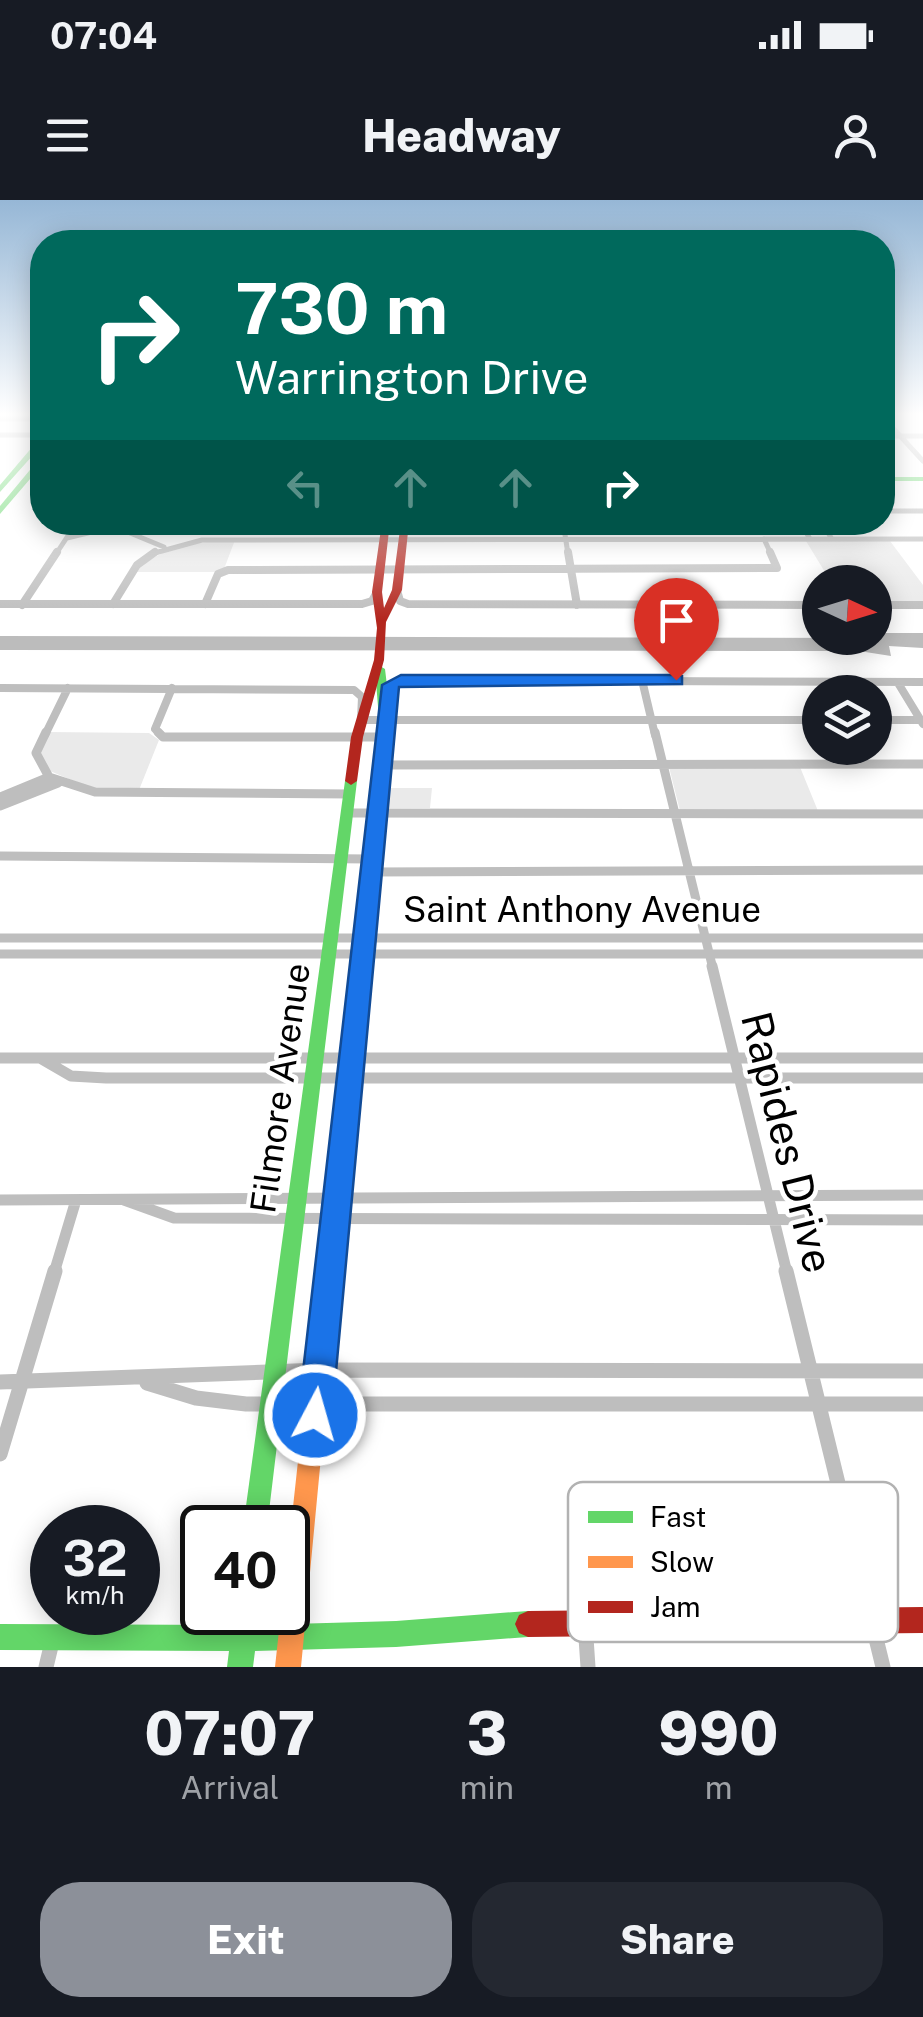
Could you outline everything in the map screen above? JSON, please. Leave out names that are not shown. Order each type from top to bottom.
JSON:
[{"type":"street","points":[[895,511],[923,511]]},
{"type":"street","points":[[22,604],[69,535]]},
{"type":"street","points":[[67,538],[82,535]]},
{"type":"street","points":[[133,535],[164,548]]},
{"type":"street","points":[[113,604],[136,563],[164,548],[213,539],[299,535]]},
{"type":"street","name":"Filmore Avenue","points":[[288,1667],[385,720],[378,592],[384,535]]},
{"type":"street","name":"Filmore Avenue","points":[[382,628],[397,590],[404,535]]},
{"type":"street","points":[[485,535],[566,539],[923,539]]},
{"type":"street","points":[[565,535],[577,604]]},
{"type":"street","points":[[808,535],[810,539]]},
{"type":"street","points":[[829,535],[832,539]]},
{"type":"street","points":[[205,604],[222,572],[778,568],[764,539]]},
{"type":"street","points":[[397,590],[400,601],[408,604],[802,605]]},
{"type":"street","points":[[0,604],[362,604],[372,601],[378,592]]},
{"type":"street","points":[[892,605],[923,605]]},
{"type":"street","name":"Filmore Avenue","points":[[257,1505],[357,737],[379,660]]},
{"type":"street","points":[[385,720],[391,685],[396,680],[921,685]]},
{"type":"street","name":"Rapides Drive","points":[[642,680],[837,1482]]},
{"type":"street","points":[[898,683],[922,721]]},
{"type":"street","points":[[0,688],[354,690],[362,698],[361,720],[802,720]]},
{"type":"street","points":[[53,780],[36,753],[68,688]]},
{"type":"street","points":[[172,688],[155,730],[163,737],[383,738]]},
{"type":"street","points":[[892,720],[922,721]]},
{"type":"street","points":[[381,765],[923,764]]},
{"type":"street","points":[[0,806],[53,780]]},
{"type":"street","points":[[0,797],[53,780],[108,793],[350,794]]},
{"type":"street","points":[[348,814],[923,814]]},
{"type":"street","points":[[0,856],[342,859],[370,865],[689,870],[923,870]]},
{"type":"street","name":"Saint Anthony Avenue","points":[[0,954],[330,945],[364,936],[923,938]]},
{"type":"street","points":[[417,954],[418,936]]},
{"type":"street","name":"Saint Anthony Avenue","points":[[0,938],[330,945],[362,954],[923,954]]},
{"type":"street","points":[[0,1058],[923,1058]]},
{"type":"street","points":[[40,1058],[60,1072],[86,1078],[923,1078]]},
{"type":"street","points":[[0,1200],[338,1195],[923,1195]]},
{"type":"street","points":[[123,1199],[161,1216],[292,1220],[923,1220]]},
{"type":"street","points":[[0,1454],[76,1200]]},
{"type":"street","points":[[0,1382],[140,1380],[320,1370],[923,1371]]},
{"type":"street","points":[[140,1380],[196,1398],[268,1404],[923,1404]]},
{"type":"street","points":[[0,1637],[291,1638],[438,1633],[568,1622]]},
{"type":"street","points":[[240,1667],[243,1635]]},
{"type":"street","points":[[46,1667],[53,1637]]},
{"type":"street","points":[[586,1642],[588,1667]]},
{"type":"street","name":"Rapides Drive","points":[[877,1642],[883,1667]]},
{"type":"shaded area","points":[[235,540],[224,569],[215,572],[134,572],[157,556],[181,547]]},
{"type":"shaded area","points":[[806,541],[890,541],[923,585],[923,603],[892,603],[892,565],[821,565]]},
{"type":"shaded area","points":[[892,633],[923,633],[923,648],[892,646]]},
{"type":"shaded area","points":[[0,636],[802,638],[802,651],[0,650]]},
{"type":"shaded area","points":[[47,732],[149,733],[159,740],[139,790],[90,788],[50,771],[40,753]]},
{"type":"shaded area","points":[[669,767],[800,767],[818,811],[680,811]]},
{"type":"shaded area","points":[[387,788],[432,788],[430,808],[385,808]]},
{"type":"traffic: fast","points":[[0,490],[6,482]]},
{"type":"traffic: fast","points":[[0,511],[24,482]]},
{"type":"traffic: fast","points":[[344,1121],[385,719],[380,669]]},
{"type":"traffic: fast","points":[[258,1505],[351,781]]},
{"type":"traffic: fast","points":[[0,1637],[330,1636],[528,1624]]},
{"type":"traffic: fast","points":[[240,1667],[243,1635]]},
{"type":"traffic: slow","points":[[288,1667],[344,1121]]},
{"type":"traffic: jam","points":[[351,781],[357,737],[379,660],[382,628],[377,592],[384,535]]},
{"type":"traffic: jam","points":[[384,620],[397,590],[403,535]]},
{"type":"traffic: jam","points":[[898,1620],[923,1620]]},
{"type":"traffic: jam","points":[[528,1624],[568,1624]]},
{"type":"route","points":[[315,1415],[391,685],[401,680],[676,680]]}]
